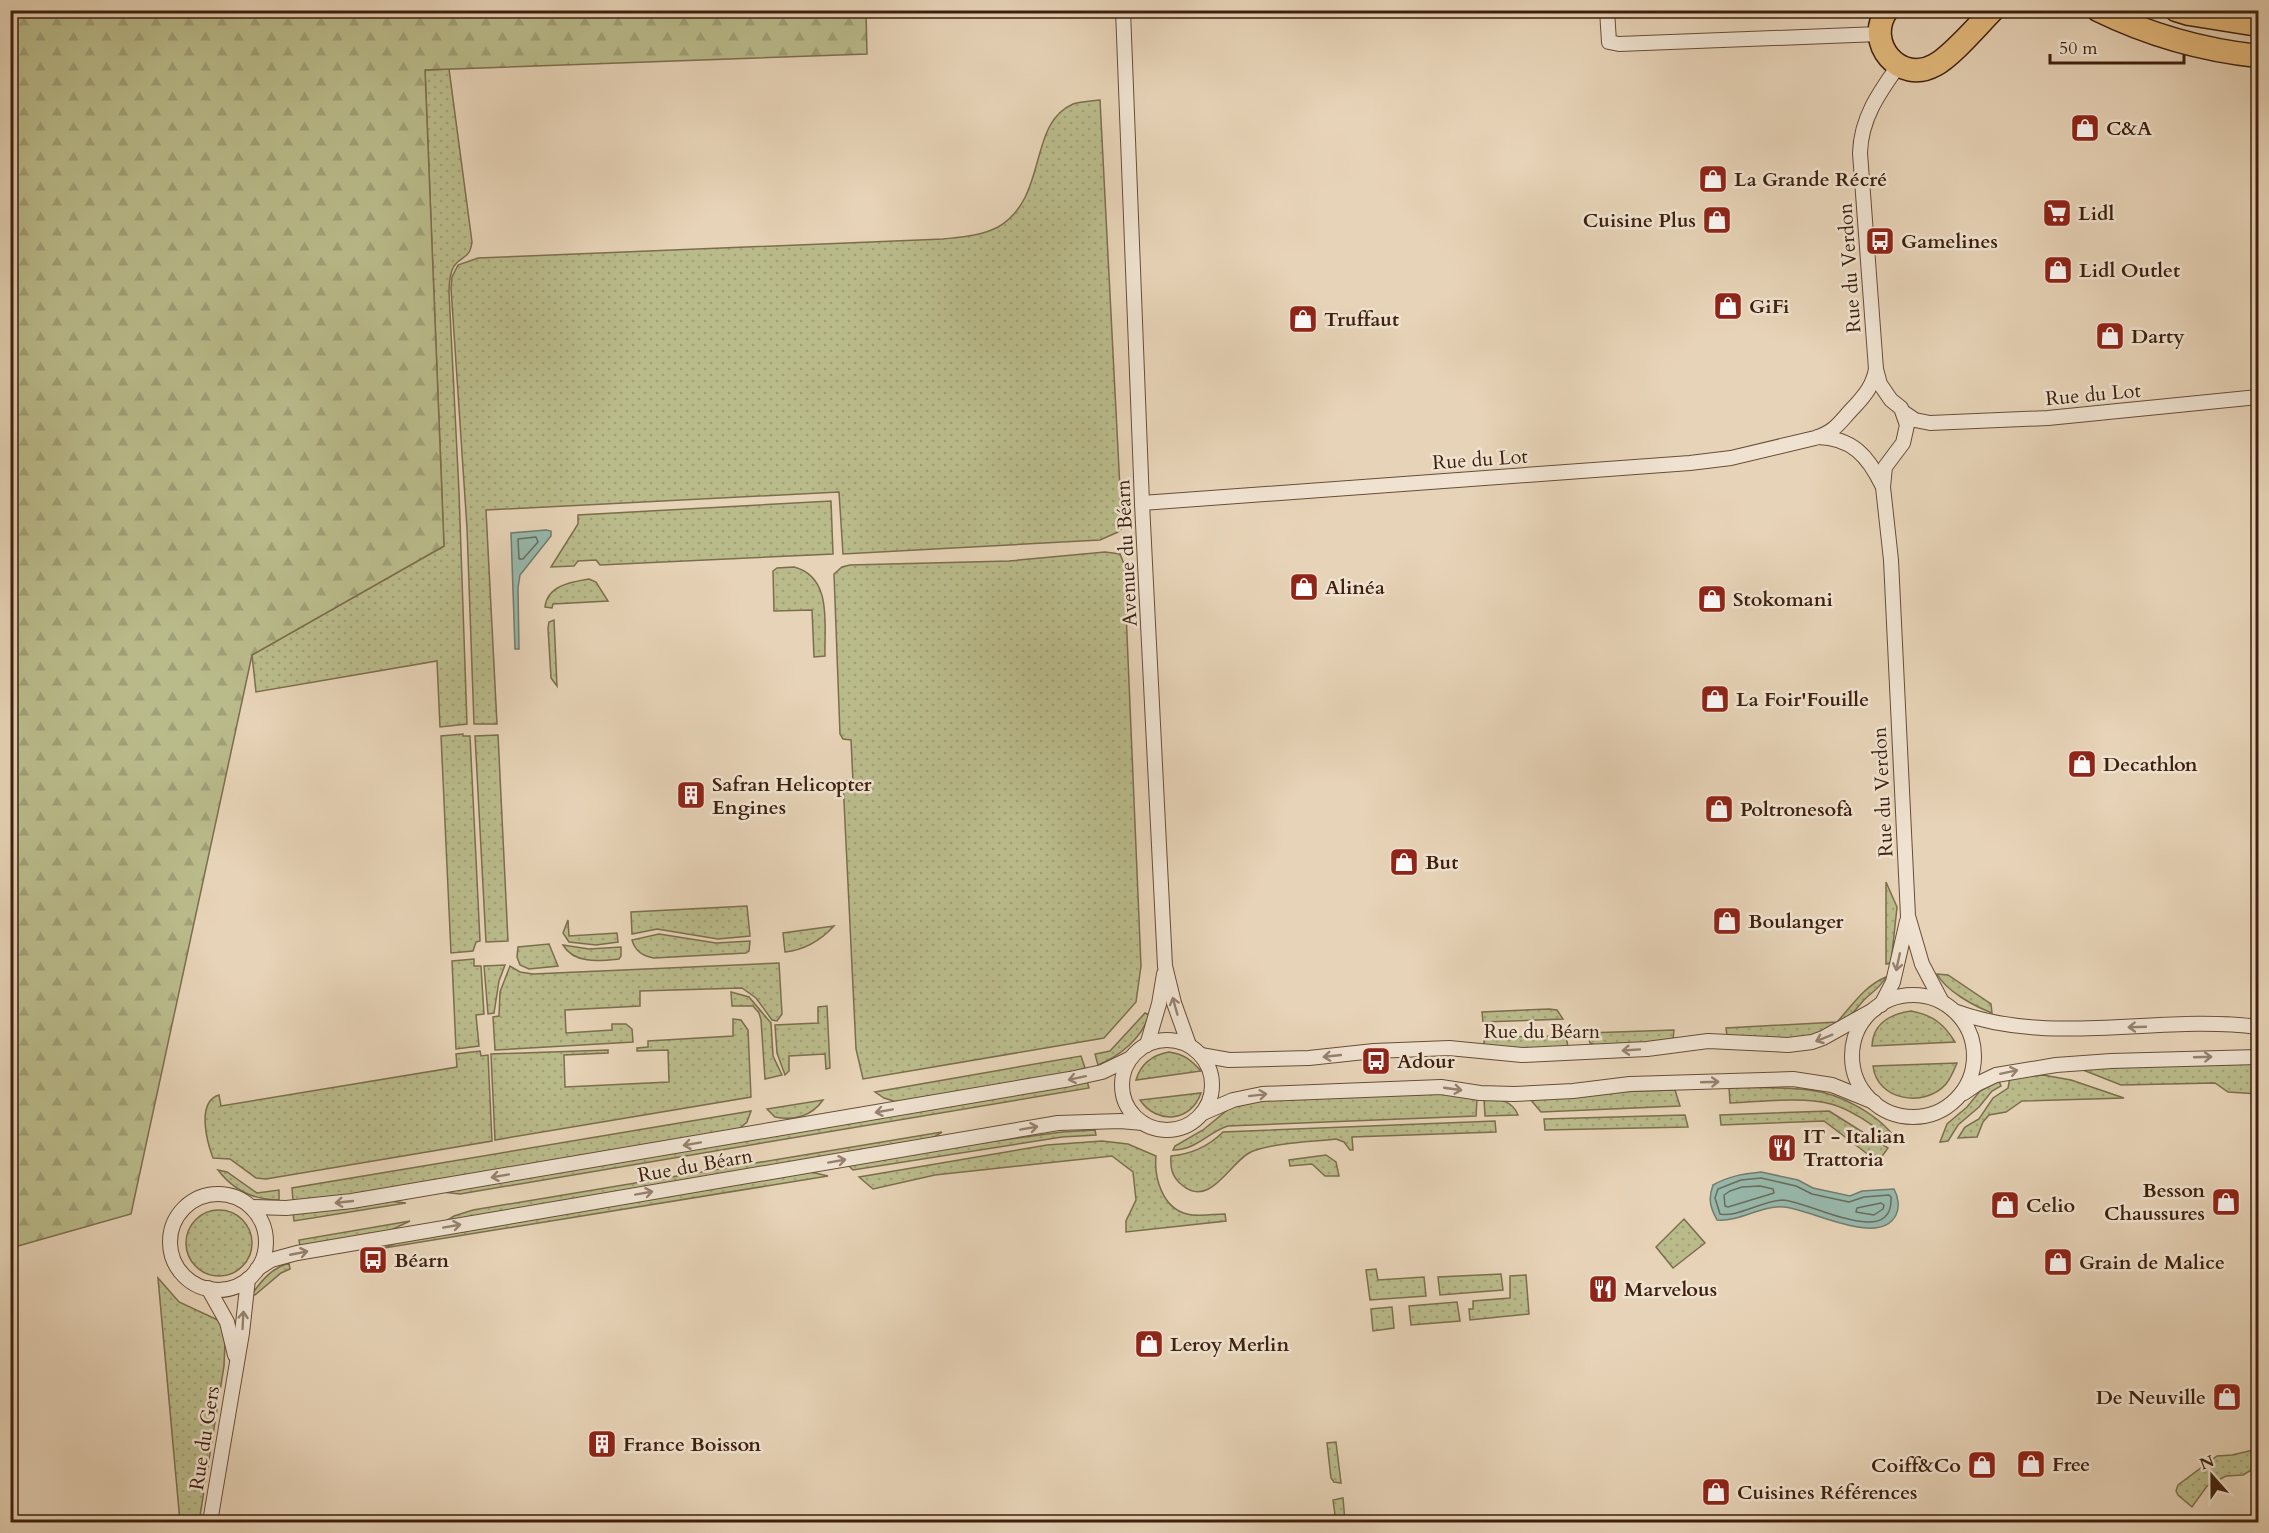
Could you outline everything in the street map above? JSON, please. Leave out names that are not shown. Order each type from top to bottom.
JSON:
[{"type":"main road","points":[[1887,10],[1880,25],[1879,34],[1883,51],[1898,66],[1916,71],[1935,65],[1993,10]]},
{"type":"main road","points":[[2098,10],[2184,43],[2259,56]]},
{"type":"main road","points":[[2176,10],[2259,25]]},
{"type":"street","name":"Avenue du Béarn","points":[[1123,10],[1142,503],[1165,966],[1160,1004],[1147,1045]]},
{"type":"street","points":[[1607,10],[1609,42],[1619,44],[1879,34]]},
{"type":"street","name":"Rue du Verdon","points":[[1876,369],[1860,137],[1867,115],[1880,91],[1898,66]]},
{"type":"street","points":[[1876,369],[1880,384],[1891,400],[1915,420],[1930,423]]},
{"type":"street","points":[[1818,437],[1833,429],[1860,402],[1873,381],[1876,369]]},
{"type":"street","points":[[1860,402],[1873,397],[1891,400]]},
{"type":"street","name":"Rue du Lot","points":[[1930,423],[2048,418],[2259,397]]},
{"type":"street","points":[[1818,437],[1832,437],[1858,450],[1881,457],[1901,444],[1907,425],[1904,412]]},
{"type":"street","points":[[1848,415],[1846,429],[1858,450],[1873,467],[1883,487]]},
{"type":"street","points":[[1883,487],[1885,467],[1901,444],[1912,432],[1930,423]]},
{"type":"street","name":"Rue du Lot","points":[[1142,503],[1690,463],[1731,458],[1818,437]]},
{"type":"street","name":"Rue du Verdon","points":[[1883,487],[1891,560],[1908,916],[1922,964],[1942,1002]]},
{"type":"street","name":"Rue du Verdon","points":[[1878,1007],[1893,982],[1908,916]]},
{"type":"street","name":"Avenue du Béarn","points":[[1165,966],[1174,1003],[1189,1045]]},
{"type":"street","points":[[1874,1102],[1855,1074],[1852,1056],[1856,1036],[1864,1020],[1878,1007],[1895,998],[1909,996],[1923,996],[1942,1002],[1966,1025],[1974,1051],[1970,1079],[1957,1098]]},
{"type":"street","name":"Rue du Béarn","points":[[1201,1054],[1229,1060],[1309,1058],[1374,1051],[1449,1048],[1522,1055],[1647,1049],[1708,1041],[1767,1045],[1795,1044],[1823,1038],[1878,1007]]},
{"type":"street","points":[[1955,1012],[1979,1020],[2054,1029],[2225,1024],[2259,1027]]},
{"type":"street","points":[[1203,1113],[1211,1098],[1212,1082],[1209,1067],[1201,1054],[1189,1045],[1168,1040],[1147,1045],[1131,1058],[1122,1080],[1122,1092],[1131,1112],[1143,1123],[1160,1130],[1172,1130],[1233,1100],[1262,1094],[1441,1087],[1480,1093],[1514,1094],[1573,1091],[1630,1084],[1753,1080],[1813,1081],[1849,1090],[1894,1113],[1920,1116],[1940,1111],[1988,1078],[2007,1072],[2111,1061],[2259,1057]]},
{"type":"street","name":"Rue du Béarn","points":[[251,1207],[286,1208],[352,1202],[1070,1079],[1102,1072],[1131,1058]]},
{"type":"street","name":"Rue du Béarn","points":[[252,1274],[271,1260],[297,1253],[1058,1123],[1120,1121],[1143,1123]]},
{"type":"street","points":[[227,1194],[251,1207],[258,1215],[266,1236],[266,1249],[252,1274],[235,1286],[222,1289],[208,1288],[193,1282],[181,1272],[173,1258],[170,1242],[173,1226],[181,1212],[193,1201],[204,1196],[227,1194]]},
{"type":"street","name":"Rue du Gers","points":[[210,1522],[252,1274]]},
{"type":"street","points":[[208,1288],[227,1322],[236,1360]]},
{"type":"green space","points":[[11,10],[866,11],[867,54],[425,70],[444,546],[252,655],[131,1214],[11,1248]]},
{"type":"green space","points":[[449,69],[472,242],[468,254],[454,266],[449,292],[467,724],[440,727],[437,661],[256,692],[252,655],[444,546],[425,70]]},
{"type":"green space","points":[[1100,100],[1122,528],[1118,532],[1100,540],[843,554],[839,492],[486,510],[497,724],[474,724],[467,528],[451,288],[452,277],[458,265],[478,258],[943,239],[978,234],[998,227],[1014,214],[1025,198],[1049,127],[1059,114],[1073,104]]},
{"type":"green space","points":[[831,501],[833,554],[600,565],[596,560],[578,561],[574,566],[551,567],[578,524],[578,515]]},
{"type":"green space","points":[[1105,552],[1120,554],[1124,564],[1141,966],[1136,1002],[1104,1038],[863,1079],[856,1049],[843,781],[853,781],[851,740],[843,739],[840,734],[834,574],[842,567],[850,565],[1009,561]]},
{"type":"green space","points":[[794,567],[806,572],[821,591],[825,617],[825,656],[814,657],[812,610],[774,611],[773,571],[777,568]]},
{"type":"green space","points":[[589,579],[596,582],[608,601],[553,604],[552,608],[545,607],[550,594],[555,589],[568,583]]},
{"type":"green space","points":[[554,620],[557,686],[551,678],[548,628],[549,622]]},
{"type":"green space","points":[[463,734],[463,736],[470,736],[480,941],[476,942],[473,951],[451,953],[441,736]]},
{"type":"green space","points":[[498,735],[508,941],[486,942],[475,736]]},
{"type":"green space","points":[[1886,882],[1897,907],[1891,963],[1886,964]]},
{"type":"green space","points":[[747,906],[750,936],[718,939],[657,929],[632,934],[631,912]]},
{"type":"green space","points":[[568,920],[569,936],[617,933],[618,942],[596,945],[569,942],[563,933]]},
{"type":"green space","points":[[834,926],[812,944],[785,952],[783,933]]},
{"type":"green space","points":[[659,934],[716,943],[750,941],[749,951],[654,958],[640,952],[632,940]]},
{"type":"green space","points":[[549,944],[558,966],[529,969],[520,965],[517,957],[518,947]]},
{"type":"green space","points":[[563,945],[589,949],[621,947],[621,956],[619,959],[588,960],[574,955]]},
{"type":"green space","points":[[474,959],[474,966],[481,966],[484,1014],[476,1015],[479,1046],[456,1049],[452,961]]},
{"type":"green space","points":[[779,963],[782,1014],[777,1021],[772,1020],[756,998],[742,988],[640,991],[640,1006],[565,1010],[566,1033],[612,1030],[612,1024],[626,1024],[632,1029],[633,1042],[495,1050],[493,1017],[499,1016],[500,992],[510,966],[520,972],[533,974]]},
{"type":"green space","points":[[505,965],[499,981],[494,1013],[488,1014],[484,966]]},
{"type":"green space","points":[[1937,974],[1948,975],[1991,1004],[1992,1013],[1954,992]]},
{"type":"green space","points":[[1886,977],[1850,1015],[1834,1026],[1819,1032],[1775,1039],[1727,1036],[1726,1028],[1837,1022],[1865,991]]},
{"type":"green space","points":[[731,992],[749,997],[771,1023],[773,1056],[782,1075],[765,1079],[759,1013],[753,1006],[732,1006]]},
{"type":"green space","points":[[827,1006],[830,1068],[826,1069],[825,1054],[789,1056],[789,1071],[785,1075],[777,1053],[775,1025],[818,1023],[818,1007]]},
{"type":"green space","points":[[1557,1010],[1563,1019],[1483,1022],[1482,1012]]},
{"type":"green space","points":[[1911,1011],[1937,1021],[1955,1042],[1872,1046],[1876,1031],[1884,1021],[1897,1014]]},
{"type":"green space","points":[[1145,1013],[1149,1015],[1136,1039],[1114,1057],[1098,1065],[1095,1054],[1110,1051]]},
{"type":"green space","points":[[733,1019],[741,1020],[748,1030],[751,1097],[495,1140],[491,1054],[608,1050],[608,1053],[564,1055],[565,1087],[669,1082],[668,1050],[637,1051],[637,1048],[648,1047],[648,1041],[733,1036]]},
{"type":"green space","points":[[1674,1030],[1673,1039],[1620,1047],[1590,1043],[1587,1033]]},
{"type":"green space","points":[[1566,1036],[1568,1047],[1516,1050],[1484,1046],[1484,1037]]},
{"type":"green space","points":[[480,1051],[481,1056],[488,1055],[492,1141],[266,1179],[256,1178],[230,1159],[213,1158],[206,1133],[205,1114],[212,1099],[219,1095],[221,1106],[457,1067],[456,1054]]},
{"type":"green space","points":[[1169,1052],[1187,1058],[1201,1071],[1136,1080],[1148,1061],[1157,1055]]},
{"type":"green space","points":[[1081,1056],[1085,1068],[1054,1078],[900,1103],[884,1098],[875,1092]]},
{"type":"green space","points":[[1957,1063],[1948,1082],[1937,1092],[1915,1098],[1903,1097],[1883,1087],[1876,1078],[1873,1066]]},
{"type":"green space","points":[[2258,1063],[2258,1094],[2228,1092],[2215,1083],[2121,1085],[2078,1068]]},
{"type":"green space","points":[[2043,1075],[2071,1080],[2124,1098],[2022,1101],[2006,1112],[1989,1115],[1983,1122],[1977,1137],[1958,1138],[1965,1127],[1979,1119],[1993,1098],[2008,1088],[2010,1078]]},
{"type":"green space","points":[[1087,1081],[1089,1088],[460,1194],[442,1192]]},
{"type":"green space","points":[[1999,1081],[2001,1086],[1992,1091],[1979,1107],[1958,1125],[1948,1141],[1940,1142],[1947,1124],[1967,1107],[1980,1091]]},
{"type":"green space","points":[[1729,1087],[1799,1089],[1834,1096],[1872,1115],[1883,1124],[1899,1144],[1866,1121],[1840,1107],[1807,1100],[1730,1103]]},
{"type":"green space","points":[[1675,1090],[1680,1106],[1541,1112],[1530,1099],[1609,1092]]},
{"type":"green space","points":[[1201,1093],[1190,1110],[1173,1117],[1155,1114],[1140,1100]]},
{"type":"green space","points":[[1444,1094],[1477,1099],[1476,1116],[1228,1126],[1196,1144],[1173,1150],[1175,1146],[1203,1130],[1231,1107],[1262,1100]]},
{"type":"green space","points":[[1484,1099],[1509,1103],[1518,1115],[1485,1116]]},
{"type":"green space","points":[[823,1100],[814,1110],[796,1118],[775,1117],[767,1109]]},
{"type":"green space","points":[[751,1111],[747,1122],[739,1129],[337,1198],[293,1201],[292,1188]]},
{"type":"green space","points":[[1829,1111],[1888,1148],[1878,1162],[1824,1121],[1721,1125],[1720,1115]]},
{"type":"green space","points":[[1685,1115],[1688,1127],[1545,1130],[1544,1119]]},
{"type":"green space","points":[[1495,1121],[1496,1132],[1352,1137],[1353,1150],[1350,1150],[1344,1142],[1336,1139],[1263,1148],[1245,1156],[1220,1180],[1202,1191],[1192,1191],[1182,1185],[1171,1168],[1171,1156],[1199,1149],[1212,1142],[1223,1132]]},
{"type":"green space","points":[[1095,1130],[1096,1135],[1062,1137],[853,1170],[847,1164],[958,1146],[1062,1132]]},
{"type":"green space","points":[[942,1132],[931,1139],[443,1223],[454,1216],[473,1210]]},
{"type":"green space","points":[[1102,1141],[1128,1144],[1156,1156],[1156,1173],[1161,1191],[1178,1211],[1196,1215],[1225,1214],[1226,1221],[1126,1232],[1126,1221],[1136,1200],[1133,1172],[1112,1156],[935,1175],[873,1189],[859,1177],[1047,1145]]},
{"type":"green space","points":[[1326,1155],[1336,1162],[1339,1176],[1325,1176],[1312,1164],[1290,1166],[1289,1160]]},
{"type":"green space","points":[[218,1170],[227,1172],[257,1193],[279,1190],[279,1200],[270,1200],[245,1193],[231,1184]]},
{"type":"green space","points":[[811,1172],[828,1176],[384,1248],[395,1243]]},
{"type":"green space","points":[[382,1200],[406,1203],[294,1221],[293,1213]]},
{"type":"green space","points":[[219,1210],[232,1212],[247,1225],[252,1243],[250,1256],[237,1271],[219,1276],[206,1274],[191,1261],[186,1243],[188,1230],[201,1215]]},
{"type":"green space","points":[[1684,1219],[1705,1243],[1673,1268],[1656,1247]]},
{"type":"green space","points":[[410,1221],[389,1231],[300,1246],[299,1240]]},
{"type":"green space","points":[[289,1263],[290,1269],[281,1273],[255,1295],[252,1294],[268,1275]]},
{"type":"green space","points":[[1376,1269],[1378,1280],[1424,1277],[1426,1296],[1370,1300],[1366,1270]]},
{"type":"green space","points":[[1501,1274],[1503,1290],[1440,1295],[1438,1277]]},
{"type":"green space","points":[[1526,1275],[1529,1314],[1470,1320],[1469,1309],[1473,1309],[1473,1301],[1510,1298],[1510,1276]]},
{"type":"green space","points":[[158,1278],[179,1302],[220,1321],[225,1342],[224,1366],[199,1522],[180,1522]]},
{"type":"green space","points":[[1457,1302],[1460,1321],[1411,1325],[1409,1306]]},
{"type":"green space","points":[[1392,1307],[1394,1328],[1373,1331],[1371,1309]]},
{"type":"green space","points":[[1336,1442],[1341,1483],[1334,1482],[1331,1478],[1327,1443]]},
{"type":"green space","points":[[2258,1449],[2258,1466],[2243,1475],[2226,1476],[2207,1486],[2192,1507],[2178,1495],[2176,1491],[2178,1485],[2217,1456]]},
{"type":"green space","points":[[1343,1498],[1345,1522],[1336,1522],[1333,1500]]},
{"type":"water","points":[[551,531],[551,536],[520,575],[518,588],[519,649],[515,649],[511,533]]},
{"type":"water","points":[[1761,1172],[1798,1180],[1813,1188],[1850,1196],[1862,1191],[1894,1189],[1898,1209],[1896,1215],[1887,1224],[1875,1228],[1844,1224],[1784,1207],[1767,1208],[1734,1219],[1717,1220],[1711,1203],[1713,1185],[1736,1176]]},
{"type":"place","name":"C&A","points":[[2085,128]]},
{"type":"place","name":"La Grande Récré","points":[[1713,179]]},
{"type":"place","name":"Lidl","points":[[2057,213]]},
{"type":"place","name":"Cuisine Plus","points":[[1717,220]]},
{"type":"place","name":"Gamelines","points":[[1880,241]]},
{"type":"place","name":"Lidl Outlet","points":[[2058,270]]},
{"type":"place","name":"GiFi","points":[[1728,306]]},
{"type":"place","name":"Truffaut","points":[[1303,319]]},
{"type":"place","name":"Darty","points":[[2110,336]]},
{"type":"place","name":"Alinéa","points":[[1304,587]]},
{"type":"place","name":"Stokomani","points":[[1712,599]]},
{"type":"place","name":"La Foir'Fouille","points":[[1715,699]]},
{"type":"place","name":"Decathlon","points":[[2082,764]]},
{"type":"place","name":"Safran Helicopter Engines","points":[[691,795]]},
{"type":"place","name":"Poltronesofà","points":[[1719,809]]},
{"type":"place","name":"But","points":[[1404,862]]},
{"type":"place","name":"Boulanger","points":[[1727,921]]},
{"type":"place","name":"Adour","points":[[1376,1061]]},
{"type":"place","name":"IT - Italian Trattoria","points":[[1782,1148]]},
{"type":"place","name":"Besson Chaussures","points":[[2226,1202]]},
{"type":"place","name":"Celio","points":[[2005,1205]]},
{"type":"place","name":"Béarn","points":[[373,1260]]},
{"type":"place","name":"Grain de Malice","points":[[2058,1262]]},
{"type":"place","name":"Marvelous","points":[[1603,1289]]},
{"type":"place","name":"Leroy Merlin","points":[[1149,1344]]},
{"type":"place","name":"De Neuville","points":[[2227,1397]]},
{"type":"place","name":"France Boisson","points":[[602,1444]]},
{"type":"place","name":"Free","points":[[2031,1464]]},
{"type":"place","name":"Coiff&Co","points":[[1982,1465]]},
{"type":"place","name":"Cuisines Références","points":[[1716,1492]]}]
